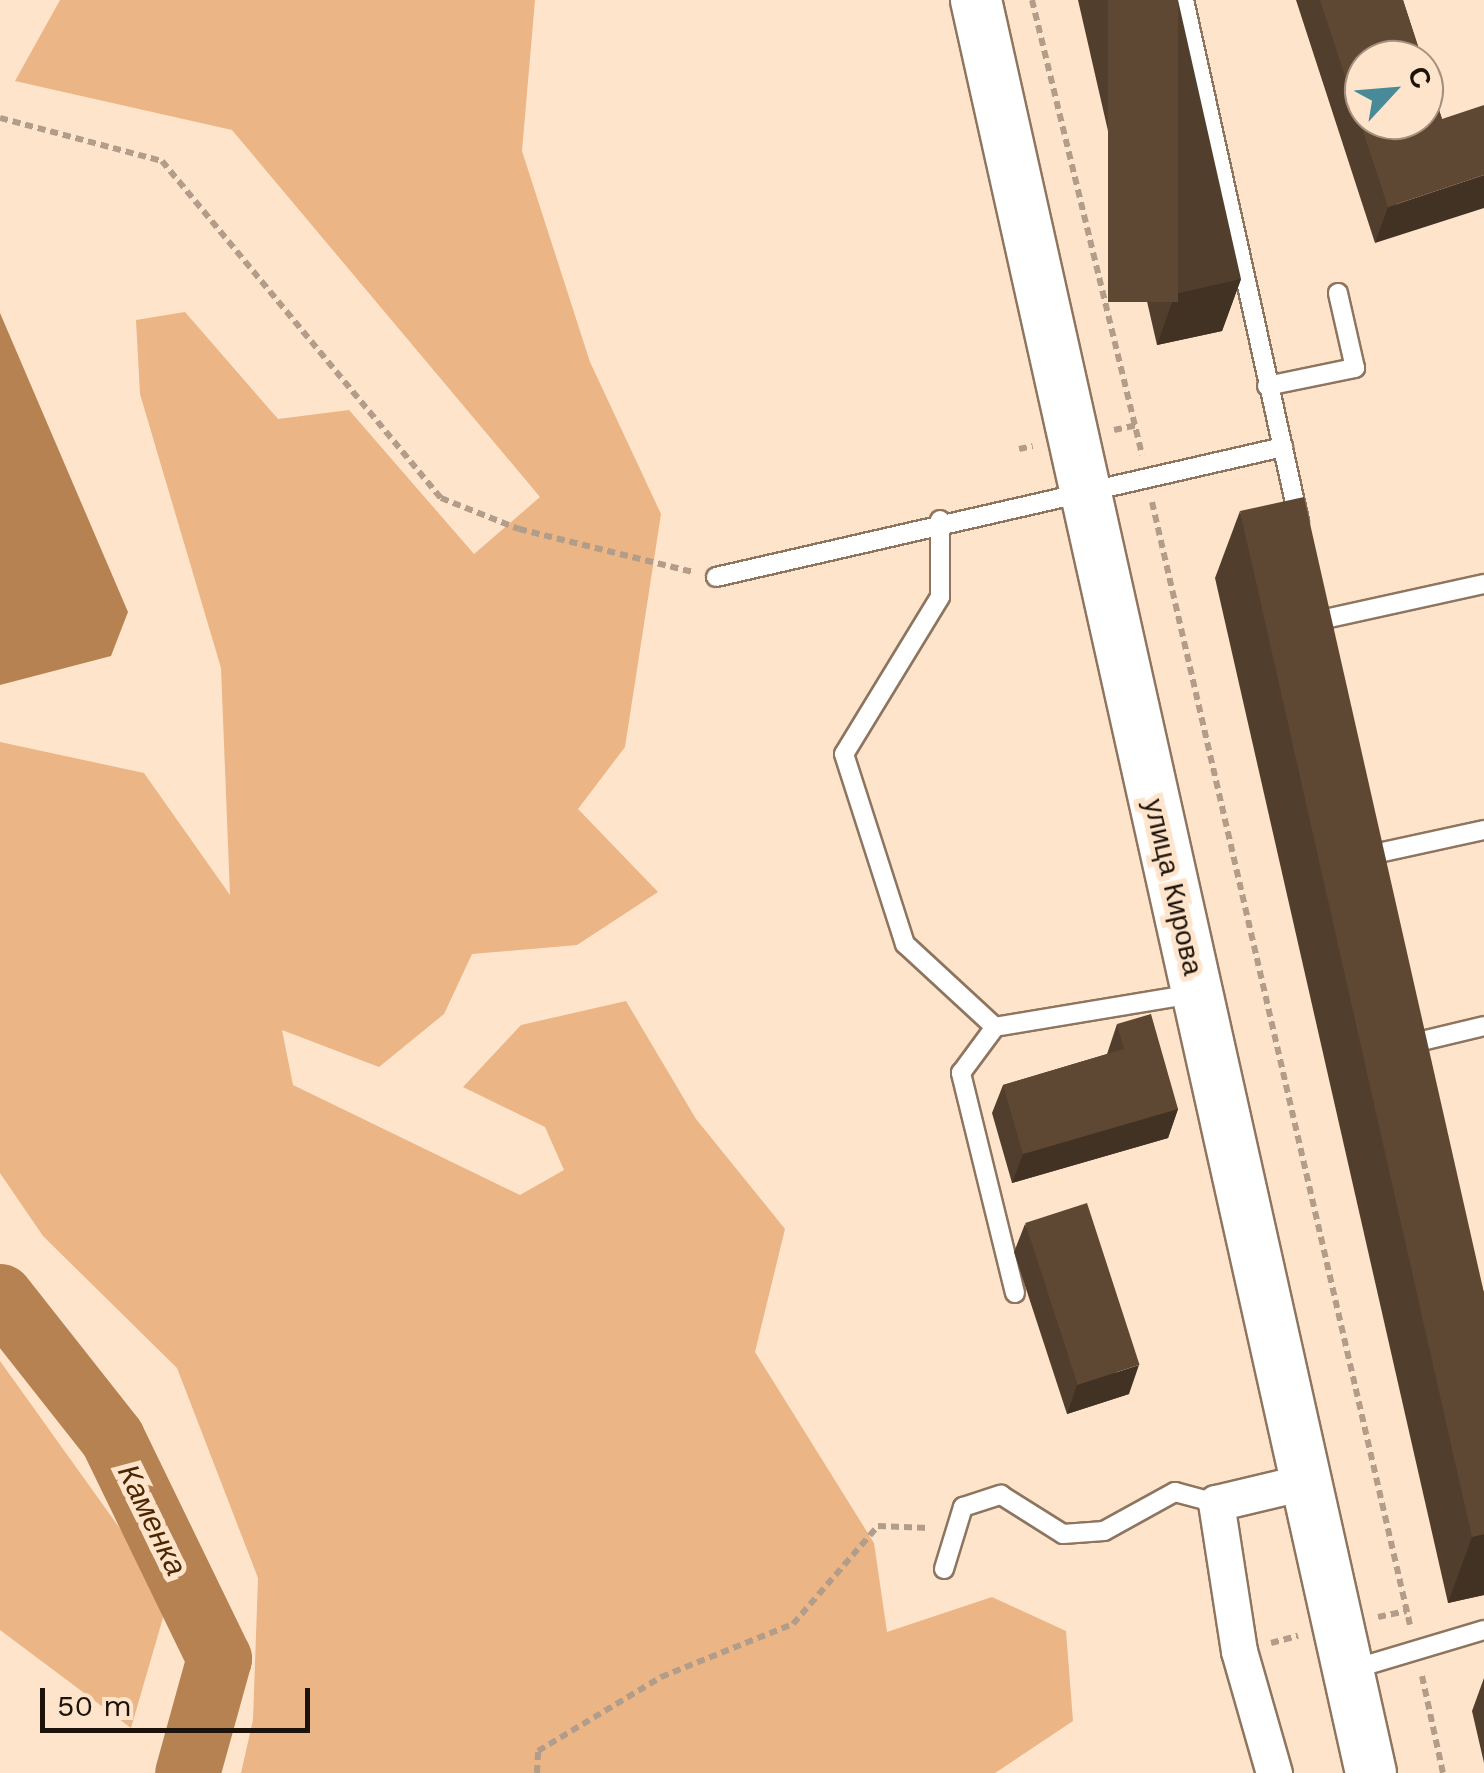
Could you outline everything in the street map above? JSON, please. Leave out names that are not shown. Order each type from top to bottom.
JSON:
[{"type":"street","name":"улица Кирова","points":[[976,0],[1371,1773]]},
{"type":"street","points":[[1274,1773],[1239,1651],[1216,1503],[1308,1482]]},
{"type":"lane","points":[[1184,0],[1304,544]]},
{"type":"lane","points":[[1268,386],[1355,368],[1338,293]]},
{"type":"lane","points":[[716,578],[1145,472],[1283,447]]},
{"type":"lane","points":[[940,520],[940,596],[844,754],[905,944],[995,1027]]},
{"type":"lane","points":[[1320,620],[1484,584]]},
{"type":"lane","points":[[1316,601],[1325,640]]},
{"type":"lane","points":[[1370,834],[1376,863],[1484,830]]},
{"type":"lane","points":[[1015,1293],[961,1073],[995,1027],[1197,993]]},
{"type":"lane","points":[[1418,1042],[1484,1026]]},
{"type":"lane","points":[[944,1569],[952,1529],[963,1507],[1001,1495],[1062,1534],[1104,1531],[1175,1492],[1216,1503]]},
{"type":"lane","points":[[1348,1670],[1484,1630]]},
{"type":"path","points":[[1032,0],[1145,472],[1443,1773]]},
{"type":"path","points":[[0,118],[162,161],[440,498],[519,529],[716,578]]},
{"type":"path","points":[[537,1773],[538,1751],[661,1677],[793,1624],[878,1526],[952,1529]]},
{"type":"shaded area","points":[[60,0],[535,0],[522,151],[590,362],[661,514],[625,747],[578,809],[658,892],[577,945],[472,954],[444,1014],[379,1067],[282,1030],[293,1085],[520,1195],[564,1170],[545,1127],[463,1087],[521,1025],[626,1001],[696,1119],[785,1229],[755,1352],[874,1543],[887,1632],[992,1597],[1066,1631],[1073,1721],[995,1773],[241,1773],[253,1720],[258,1578],[177,1368],[43,1236],[0,1173],[0,742],[144,773],[230,895],[221,668],[140,394],[136,320],[185,312],[278,419],[349,410],[474,554],[540,497],[232,130],[15,81]]},
{"type":"shaded area","points":[[0,313],[128,612],[111,656],[0,685]]},
{"type":"shaded area","points":[[0,1361],[169,1597],[131,1728],[0,1630]]},
{"type":"building","points":[[1108,0],[1178,0],[1178,302],[1108,302]]},
{"type":"building","points":[[1320,0],[1403,0],[1416,40],[1344,40],[1344,73]]},
{"type":"building","points":[[1484,105],[1484,175],[1388,207],[1366,140],[1444,140],[1444,118]]},
{"type":"building","points":[[1304,497],[1484,1293],[1484,1534],[1472,1537],[1240,511]]},
{"type":"building","points":[[1151,1014],[1178,1109],[1023,1154],[1003,1085],[1124,1049],[1117,1024]]},
{"type":"building","points":[[1087,1203],[1140,1365],[1078,1385],[1025,1223]]},
{"type":"waterway","name":"Каменка","points":[[0,1296],[112,1438],[219,1658],[187,1773]]}]
